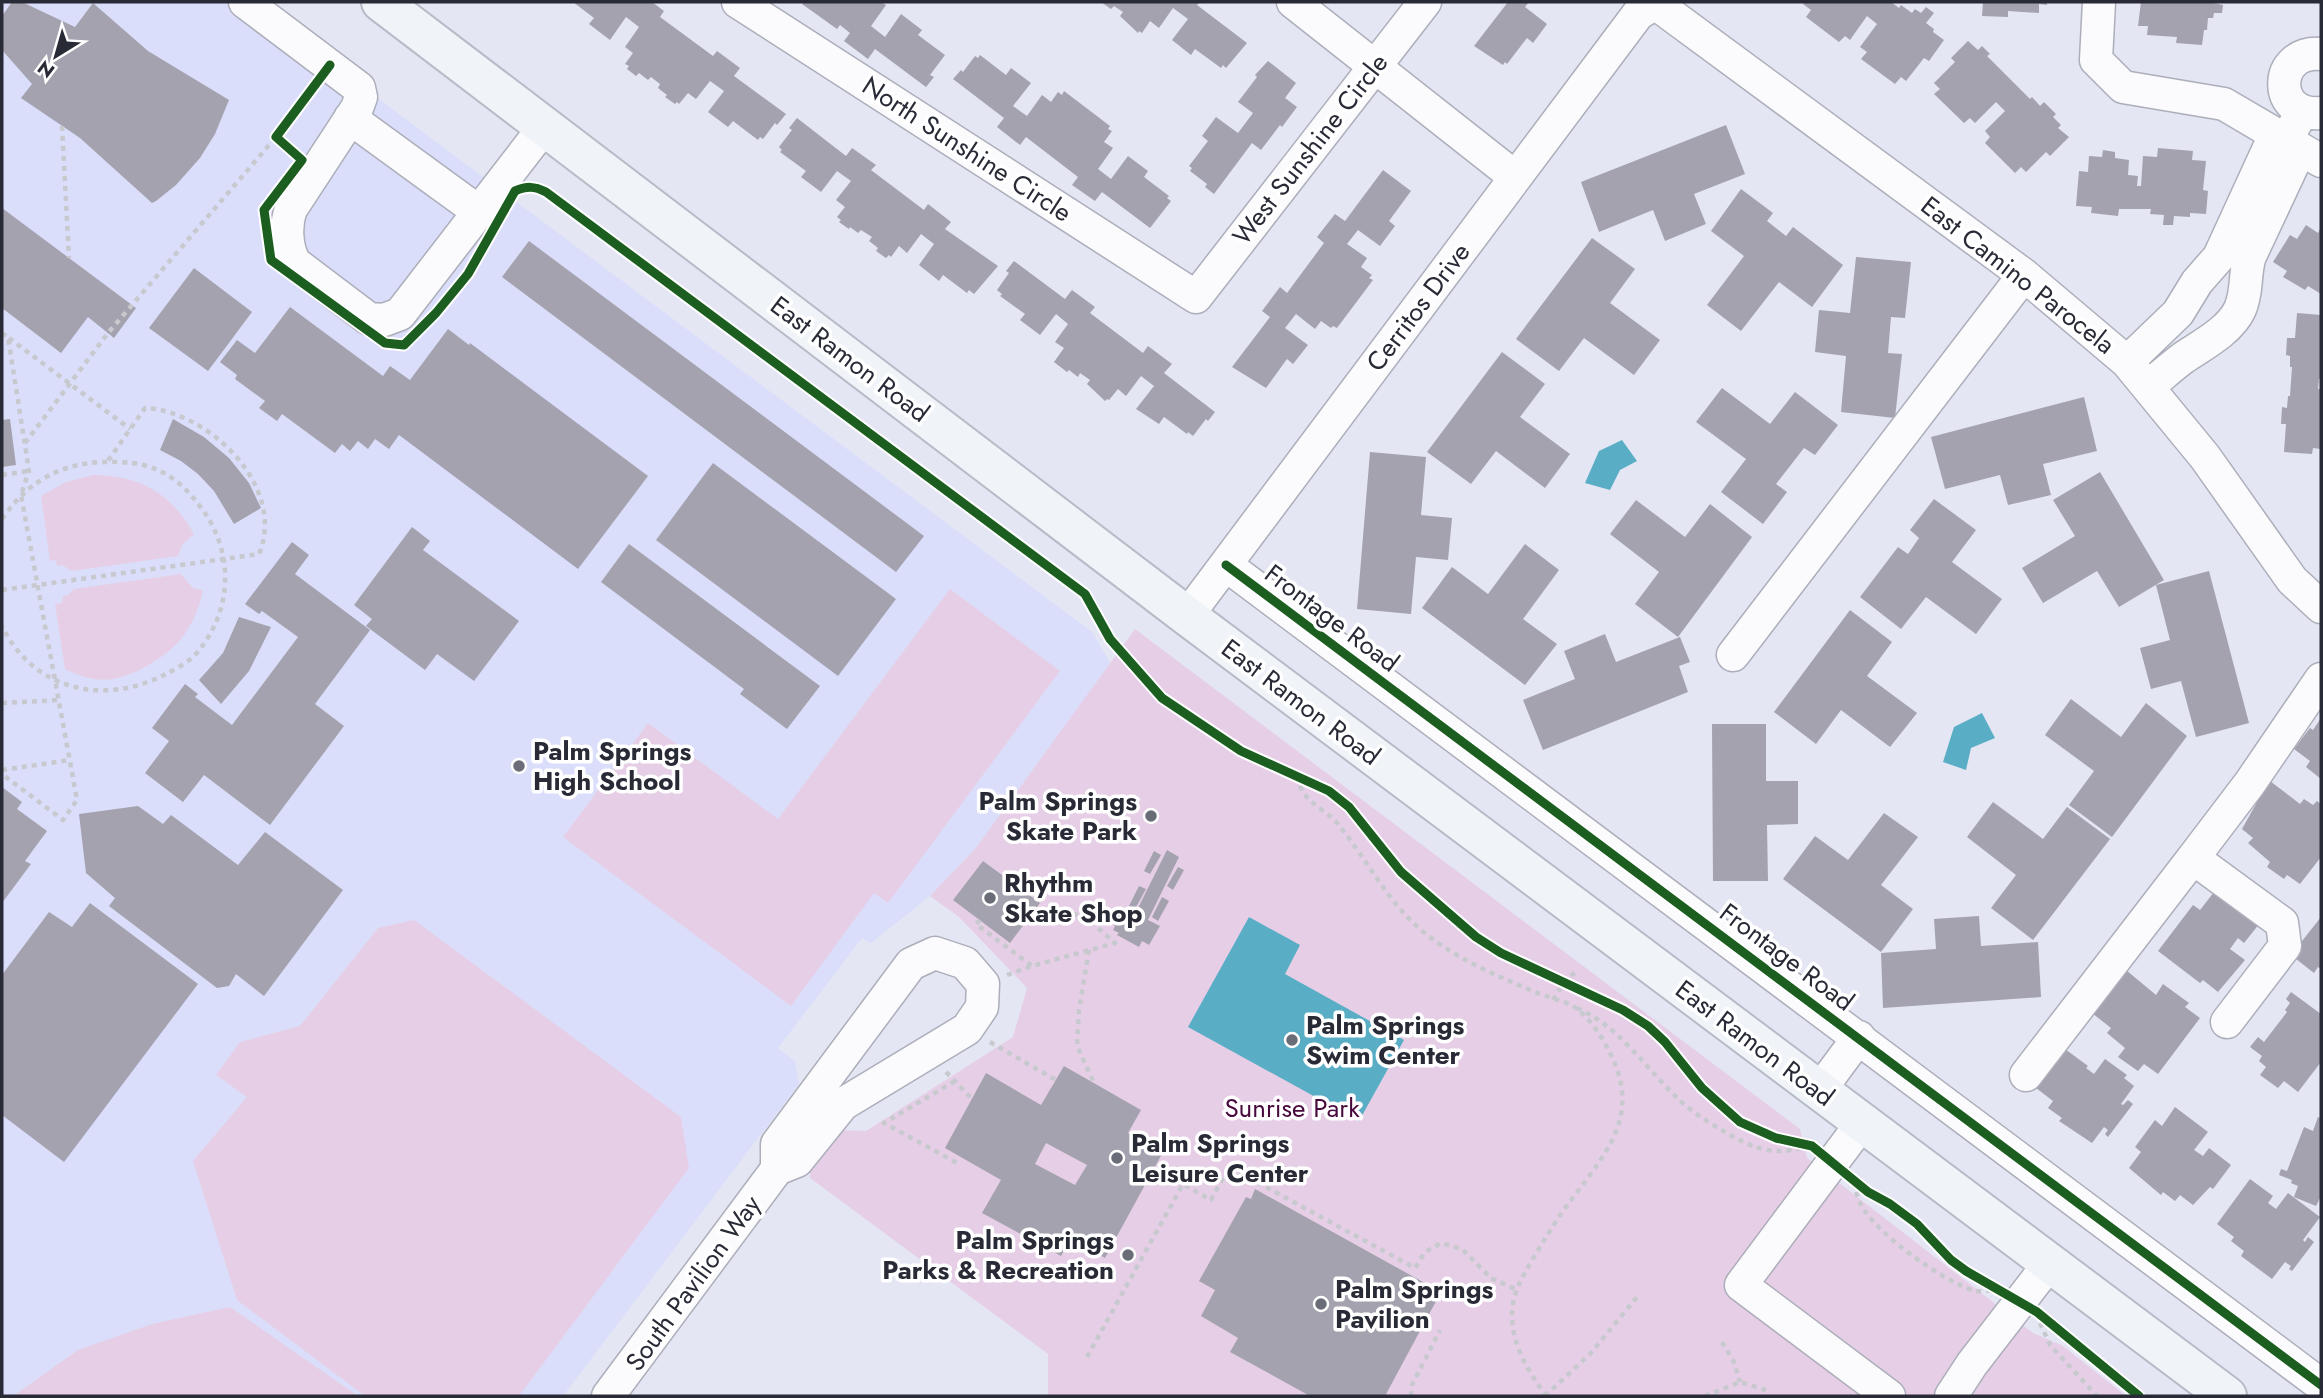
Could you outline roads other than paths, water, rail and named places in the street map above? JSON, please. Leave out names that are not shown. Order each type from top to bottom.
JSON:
[{"type":"main road","name":"East Ramon Road","points":[[381,2],[1187,616],[2227,1396]]},
{"type":"street","points":[[245,2],[359,88],[361,97],[350,118],[291,209],[287,218],[287,230],[291,256],[295,262],[369,319],[384,320],[400,313],[545,126]]},
{"type":"street","name":"North Sunshine Circle","points":[[738,2],[1196,297]]},
{"type":"street","points":[[1293,2],[1515,177]]},
{"type":"street","name":"West Sunshine Circle","points":[[1196,297],[1425,2]]},
{"type":"street","points":[[2099,2],[2096,60],[2123,87],[2224,104],[2321,162]]},
{"type":"street","name":"Cerritos Drive","points":[[1187,616],[1638,14],[1655,3]]},
{"type":"street","name":"East Camino Parocela","points":[[1655,3],[2024,275],[2127,362],[2205,457],[2292,580],[2321,607]]},
{"type":"street","points":[[2127,362],[2178,313],[2197,282],[2215,262],[2269,148],[2287,140],[2312,113],[2294,107],[2284,90],[2287,70],[2301,56],[2321,54]]},
{"type":"street","points":[[350,118],[479,212]]},
{"type":"street","points":[[2149,386],[2183,358],[2205,345],[2239,312],[2246,293],[2246,268],[2250,256],[2295,160],[2287,140]]},
{"type":"street","points":[[2215,262],[2246,280]]},
{"type":"street","points":[[1734,655],[2024,275]]},
{"type":"street","name":"Frontage Road","points":[[1226,565],[2321,1385]]},
{"type":"street","points":[[2026,1075],[2250,783],[2321,679]]},
{"type":"street","points":[[2193,858],[2282,923],[2284,946],[2227,1022]]},
{"type":"street","name":"South Pavilion Way","points":[[608,1396],[777,1169],[797,1161],[843,1104],[967,1029],[982,1007],[983,985],[965,963],[935,953],[911,964],[777,1144],[777,1169]]},
{"type":"street","points":[[1819,1091],[1859,1037]]},
{"type":"street","points":[[1862,1123],[1741,1285],[1889,1396]]},
{"type":"street","points":[[1951,1396],[1972,1364],[2049,1264]]},
{"type":"water","points":[[1622,440],[1637,461],[1620,470],[1610,490],[1585,483],[1599,451]]},
{"type":"water","points":[[1982,713],[1995,738],[1971,748],[1966,770],[1943,762],[1954,727]]},
{"type":"water","points":[[1249,917],[1300,945],[1285,974],[1404,1040],[1359,1121],[1188,1027]]},
{"type":"place","name":"Palm Springs High School","points":[[519,766]]},
{"type":"place","name":"Palm Springs Skate Park","points":[[1151,816]]},
{"type":"place","name":"Rhythm Skate Shop","points":[[990,898]]},
{"type":"place","name":"Palm Springs Swim Center","points":[[1292,1040]]},
{"type":"place","name":"Palm Springs Leisure Center","points":[[1117,1158]]},
{"type":"place","name":"Palm Springs Parks & Recreation","points":[[1128,1255]]},
{"type":"place","name":"Palm Springs Pavilion","points":[[1321,1304]]},
{"type":"park label","name":"Sunrise Park","points":[[1292,1108]]}]
